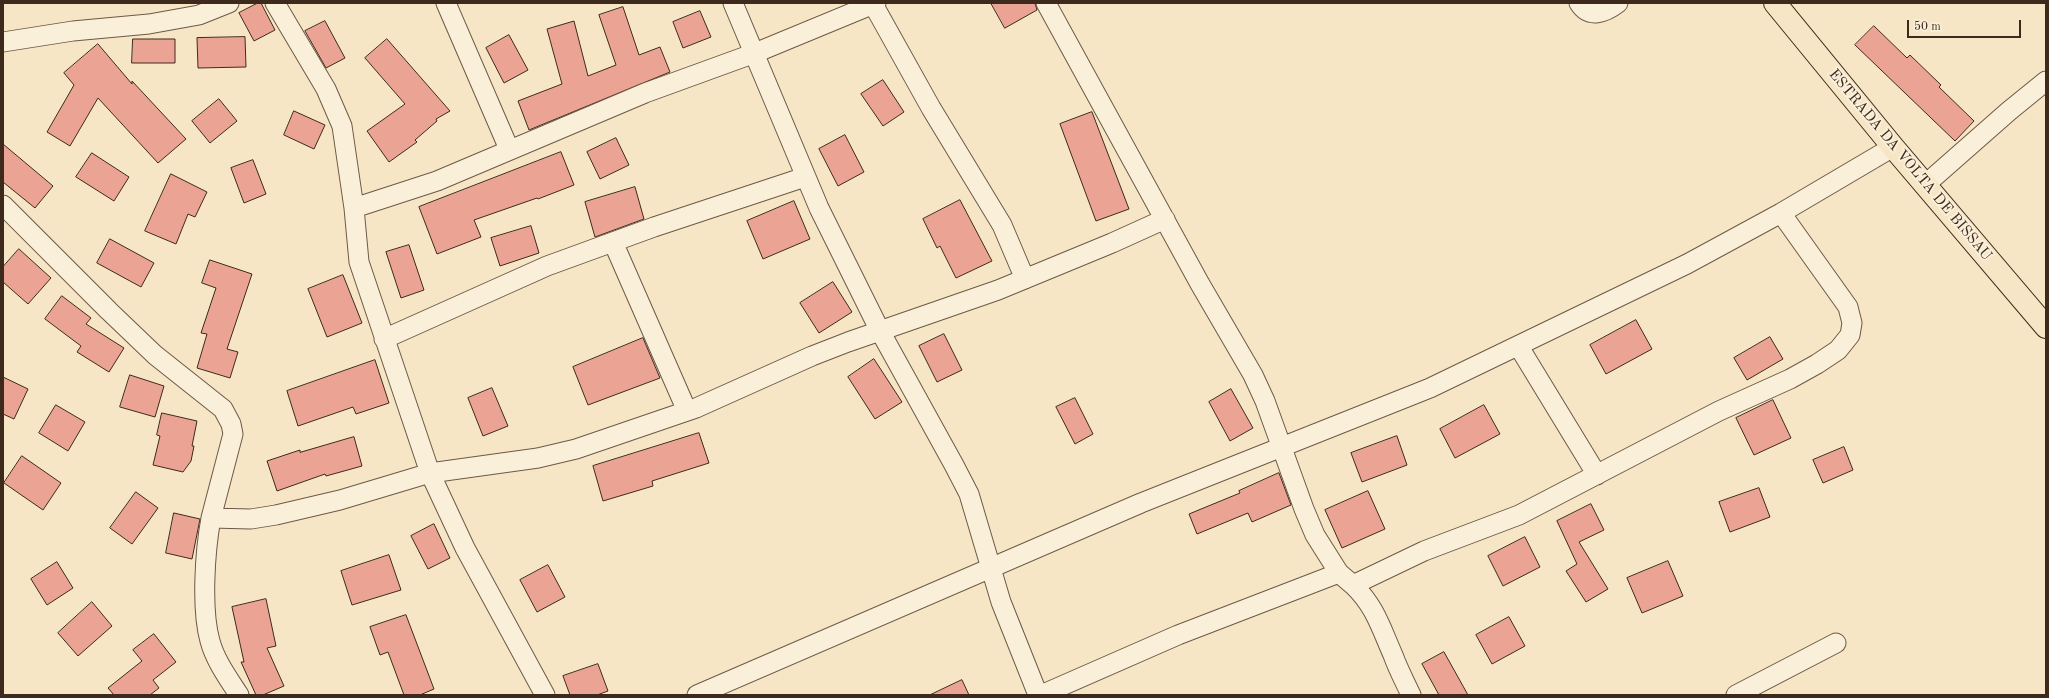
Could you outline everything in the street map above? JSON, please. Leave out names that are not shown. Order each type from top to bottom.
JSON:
[{"type":"main road","name":"ESTRADA DA VOLTA DE BISSAU","points":[[1775,3],[1893,147],[2046,327]]},
{"type":"street","points":[[3,42],[73,31],[149,24],[199,14],[229,3]]},
{"type":"street","points":[[275,3],[326,89],[340,120],[345,141],[354,208],[359,262],[430,473],[465,548],[544,695]]},
{"type":"street","points":[[446,3],[509,149]]},
{"type":"street","points":[[733,3],[755,53],[805,177],[880,330],[954,465],[968,494],[1017,646],[1039,695],[1178,635],[1339,573]]},
{"type":"street","points":[[1046,3],[1253,376],[1265,401],[1312,528],[1339,573],[1363,595],[1376,614],[1393,656],[1412,695]]},
{"type":"street","points":[[1579,3],[1583,8],[1592,13],[1601,13],[1618,3]]},
{"type":"street","points":[[354,208],[437,181],[509,149],[646,93],[755,53],[875,4],[943,128],[1002,224],[1025,279]]},
{"type":"street","points":[[1926,184],[2009,111],[2046,81]]},
{"type":"street","points":[[698,695],[1141,503],[1430,388],[1519,347],[1687,264],[1781,213],[1893,147]]},
{"type":"street","points":[[384,338],[526,274],[613,242],[805,177]]},
{"type":"street","points":[[3,205],[150,350],[223,409],[231,424],[233,434],[211,518],[208,536],[204,617],[210,642],[224,672],[239,695]]},
{"type":"street","points":[[1353,585],[1424,551],[1518,515],[1712,414],[1797,375],[1838,350],[1850,335],[1852,323],[1848,307],[1781,213]]},
{"type":"street","points":[[211,518],[251,519],[276,515],[340,500],[430,473],[506,463],[561,452],[687,411],[812,356],[880,330],[970,300],[1025,279],[1165,219]]},
{"type":"street","points":[[613,242],[687,411]]},
{"type":"street","points":[[1519,347],[1597,475]]},
{"type":"street","points":[[1736,695],[1836,643]]},
{"type":"building","points":[[258,3],[261,3],[275,30],[254,41],[239,13]]},
{"type":"building","points":[[991,3],[1035,3],[1037,10],[1005,28]]},
{"type":"building","points":[[623,7],[639,55],[660,47],[670,72],[529,130],[518,101],[562,84],[547,29],[574,21],[588,76],[616,65],[599,15]]},
{"type":"building","points":[[700,11],[711,37],[683,48],[673,22]]},
{"type":"building","points":[[325,21],[345,58],[326,68],[305,31]]},
{"type":"building","points":[[1874,26],[1907,58],[1910,55],[1941,85],[1939,87],[1974,121],[1955,141],[1855,45]]},
{"type":"building","points":[[509,35],[528,70],[504,83],[486,48]]},
{"type":"building","points":[[245,37],[246,67],[198,68],[197,38]]},
{"type":"building","points":[[133,39],[175,39],[175,63],[132,63]]},
{"type":"building","points":[[387,39],[450,111],[436,119],[437,121],[415,140],[417,142],[389,162],[367,131],[405,104],[365,58]]},
{"type":"building","points":[[98,44],[132,84],[132,81],[186,139],[158,163],[98,98],[70,146],[47,132],[74,85],[64,73]]},
{"type":"building","points":[[883,80],[904,112],[883,126],[861,94]]},
{"type":"building","points":[[219,99],[237,121],[210,143],[192,121]]},
{"type":"building","points":[[294,111],[325,125],[314,149],[284,135]]},
{"type":"building","points":[[1092,112],[1129,209],[1096,221],[1060,124]]},
{"type":"building","points":[[845,135],[864,172],[838,186],[819,149]]},
{"type":"building","points":[[616,138],[629,165],[600,179],[587,152]]},
{"type":"building","points":[[3,144],[53,186],[35,208],[3,182]]},
{"type":"building","points":[[561,152],[574,185],[538,199],[537,198],[474,220],[481,237],[437,254],[419,207]]},
{"type":"building","points":[[92,153],[129,177],[114,201],[76,177]]},
{"type":"building","points":[[253,160],[266,194],[244,203],[231,168]]},
{"type":"building","points":[[171,174],[207,192],[195,217],[188,214],[176,244],[145,231]]},
{"type":"building","points":[[635,187],[644,219],[595,237],[585,202]]},
{"type":"building","points":[[960,200],[992,261],[956,278],[940,246],[937,248],[923,219]]},
{"type":"building","points":[[794,201],[810,239],[763,259],[747,221]]},
{"type":"building","points":[[531,226],[539,253],[500,266],[491,238]]},
{"type":"building","points":[[110,239],[154,263],[141,287],[97,263]]},
{"type":"building","points":[[409,245],[424,290],[401,298],[386,252]]},
{"type":"building","points":[[19,249],[51,278],[28,304],[3,282],[3,267]]},
{"type":"building","points":[[210,260],[252,274],[227,349],[238,352],[230,378],[197,368],[207,334],[201,333],[216,288],[202,283]]},
{"type":"building","points":[[343,275],[362,323],[327,337],[308,289]]},
{"type":"building","points":[[833,282],[852,312],[819,333],[800,303]]},
{"type":"building","points":[[62,296],[91,318],[86,324],[124,348],[109,372],[77,352],[81,346],[45,319]]},
{"type":"building","points":[[1636,320],[1652,349],[1606,374],[1590,345]]},
{"type":"building","points":[[944,334],[962,370],[937,382],[919,346]]},
{"type":"building","points":[[1770,337],[1783,359],[1747,380],[1734,358]]},
{"type":"building","points":[[643,338],[660,378],[588,405],[573,367]]},
{"type":"building","points":[[874,359],[902,402],[875,419],[848,377]]},
{"type":"building","points":[[375,360],[389,403],[356,414],[353,407],[298,426],[287,391]]},
{"type":"building","points":[[130,375],[164,386],[155,417],[120,407]]},
{"type":"building","points":[[3,377],[28,389],[14,419],[3,414]]},
{"type":"building","points":[[492,388],[508,426],[483,436],[468,398]]},
{"type":"building","points":[[1231,389],[1253,428],[1230,441],[1209,402]]},
{"type":"building","points":[[1075,398],[1093,434],[1075,444],[1056,407]]},
{"type":"building","points":[[1773,400],[1791,438],[1754,455],[1736,418]]},
{"type":"building","points":[[56,405],[85,422],[68,451],[39,433]]},
{"type":"building","points":[[1484,405],[1500,434],[1455,458],[1440,429]]},
{"type":"building","points":[[162,413],[197,421],[192,446],[194,446],[191,461],[183,472],[153,465],[160,436],[157,435]]},
{"type":"building","points":[[699,433],[709,463],[652,481],[653,486],[603,501],[593,466]]},
{"type":"building","points":[[1397,436],[1407,465],[1362,482],[1351,453]]},
{"type":"building","points":[[354,437],[362,466],[326,476],[325,474],[277,491],[267,461],[300,450],[300,452]]},
{"type":"building","points":[[1844,447],[1853,470],[1823,483],[1813,460]]},
{"type":"building","points":[[22,456],[61,483],[43,510],[4,483]]},
{"type":"building","points":[[1279,473],[1291,505],[1252,522],[1248,513],[1197,534],[1189,514],[1240,493],[1239,491]]},
{"type":"building","points":[[1759,488],[1770,517],[1730,532],[1719,502]]},
{"type":"building","points":[[1368,491],[1385,529],[1342,548],[1325,510]]},
{"type":"building","points":[[136,492],[158,508],[132,544],[110,528]]},
{"type":"building","points":[[1591,504],[1604,530],[1579,542],[1608,589],[1586,602],[1566,571],[1577,564],[1557,521]]},
{"type":"building","points":[[174,513],[200,519],[192,559],[166,553]]},
{"type":"building","points":[[434,524],[450,558],[428,569],[411,536]]},
{"type":"building","points":[[1525,537],[1540,567],[1503,586],[1488,556]]},
{"type":"building","points":[[389,555],[401,590],[352,605],[341,571]]},
{"type":"building","points":[[1668,561],[1683,596],[1642,613],[1627,578]]},
{"type":"building","points":[[57,562],[73,588],[47,605],[31,579]]},
{"type":"building","points":[[548,565],[565,597],[537,612],[520,580]]},
{"type":"building","points":[[266,599],[276,646],[267,648],[284,686],[263,695],[256,695],[241,662],[244,662],[232,607]]},
{"type":"building","points":[[92,602],[112,626],[78,656],[58,633]]},
{"type":"building","points":[[406,615],[434,689],[420,695],[404,695],[388,652],[380,655],[370,627]]},
{"type":"building","points":[[1509,617],[1525,646],[1492,664],[1476,635]]},
{"type":"building","points":[[154,634],[176,662],[153,680],[159,688],[150,695],[114,695],[108,688],[142,661],[133,650]]},
{"type":"building","points":[[1444,652],[1468,695],[1439,695],[1422,664]]},
{"type":"building","points":[[598,664],[608,691],[597,695],[570,695],[563,676]]},
{"type":"building","points":[[962,680],[969,695],[930,695]]}]
